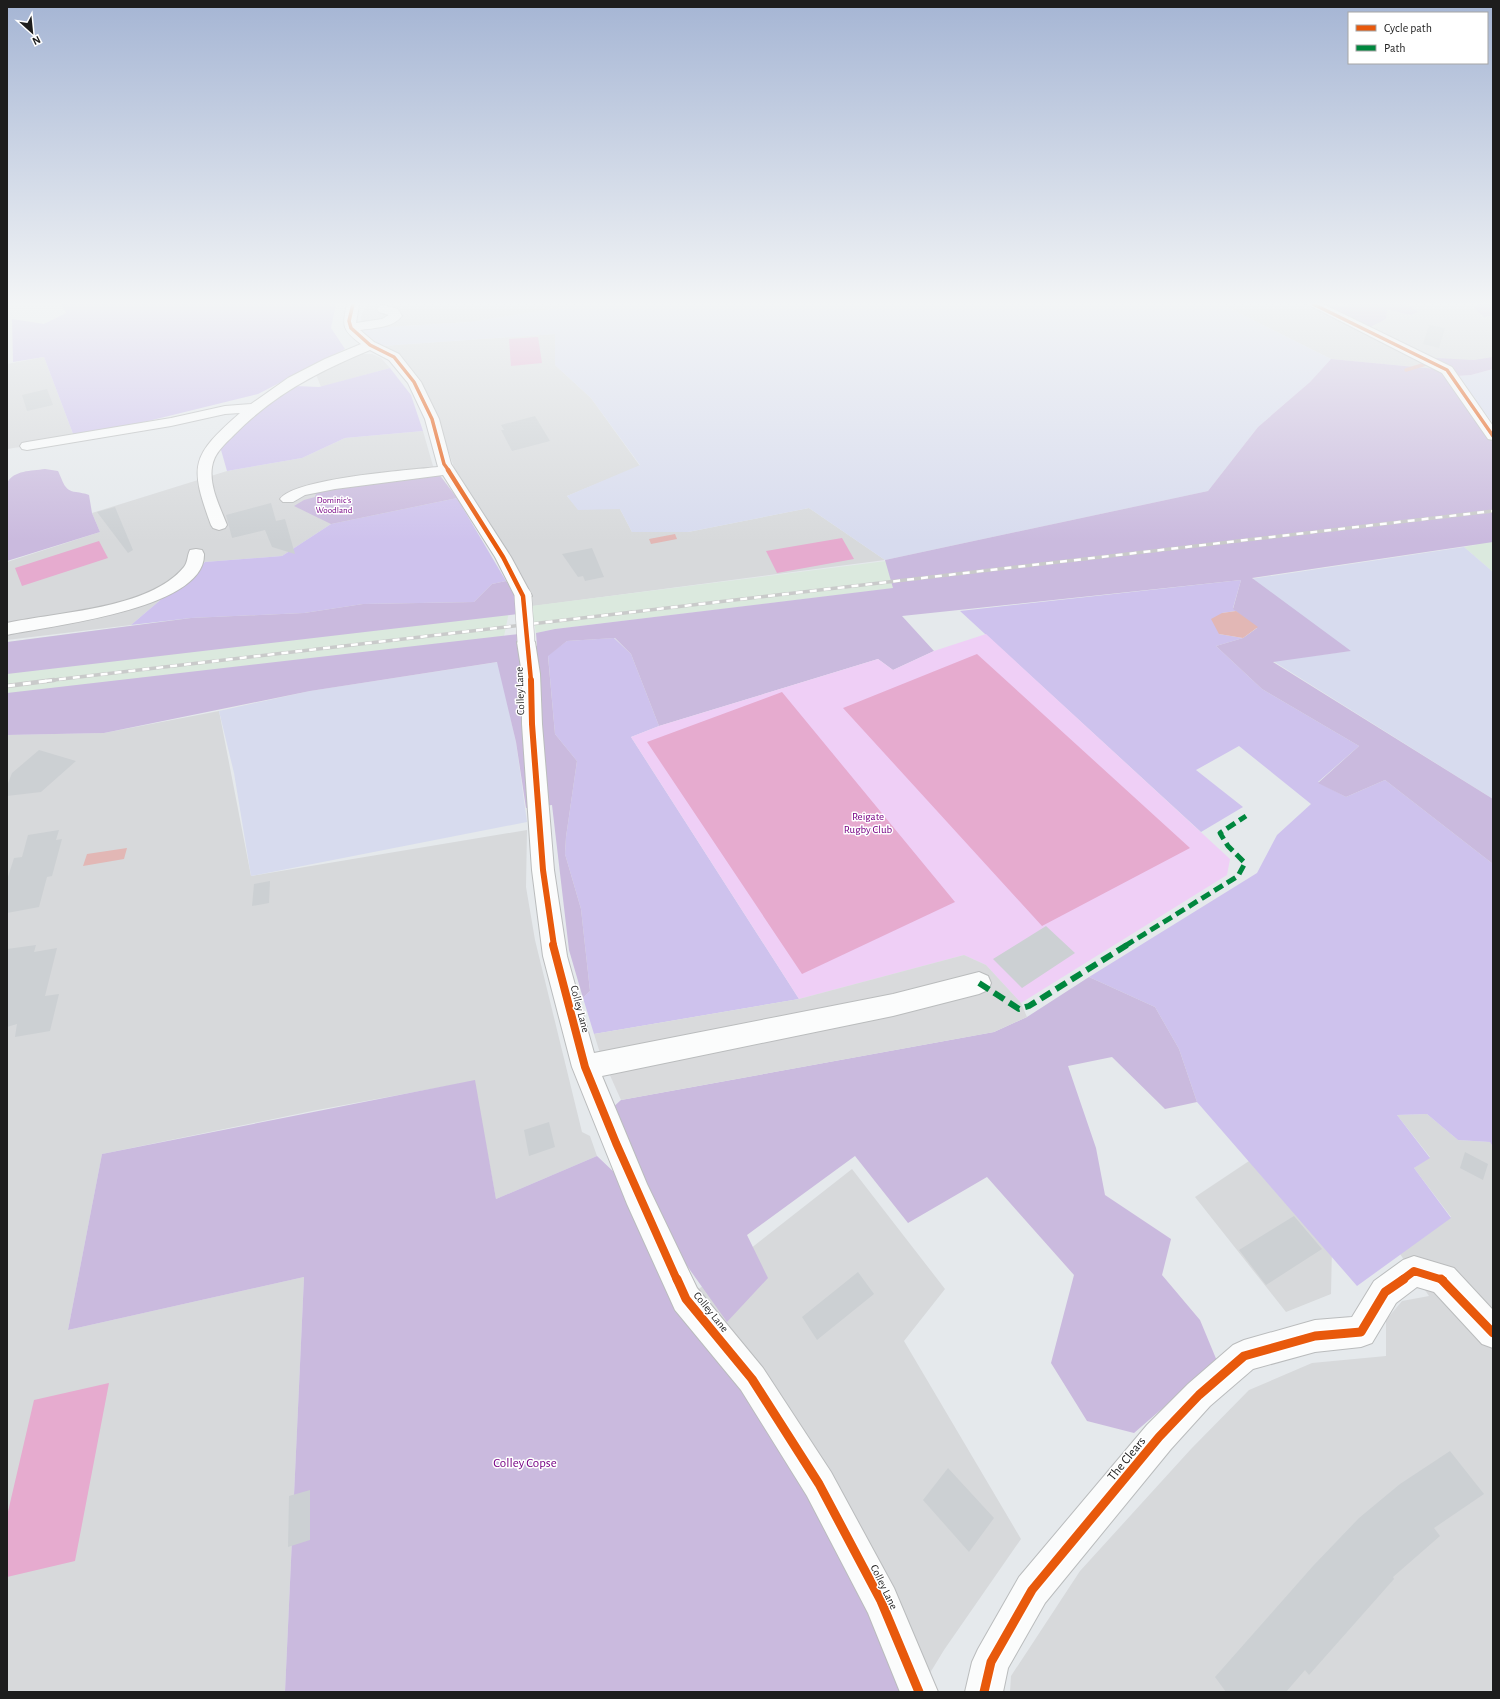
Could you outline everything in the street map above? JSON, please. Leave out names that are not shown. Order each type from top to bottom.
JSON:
[{"type":"street","points":[[219,525],[205,481],[205,460],[242,417],[270,394],[287,383]]},
{"type":"street","name":"Colley Lane","points":[[415,383],[432,419],[447,470],[503,557],[523,596],[526,642],[531,674],[532,724],[538,777],[543,870],[555,956],[585,1067],[637,1194],[686,1299],[752,1379],[820,1484],[881,1601],[919,1692]]},
{"type":"street","points":[[1456,383],[1493,436]]},
{"type":"street","points":[[27,446],[171,422],[225,410],[254,408]]},
{"type":"street","points":[[288,499],[300,492],[334,484],[447,470]]},
{"type":"street","points":[[7,629],[84,616],[157,594],[178,582],[193,568],[196,560],[196,554]]},
{"type":"street","points":[[585,1067],[893,1005],[979,983]]},
{"type":"street","name":"The Clears","points":[[984,1692],[991,1662],[1032,1590],[1159,1437],[1199,1395],[1244,1356],[1314,1336],[1361,1332],[1385,1292],[1414,1271],[1443,1280],[1493,1333]]},
{"type":"shaded area","points":[[7,383],[54,383],[75,439],[7,449]]},
{"type":"shaded area","points":[[54,383],[279,383],[258,394],[75,439]]},
{"type":"shaded area","points":[[320,383],[334,383],[321,387]]},
{"type":"shaded area","points":[[333,383],[402,383],[411,395],[423,431],[345,438],[302,458],[227,471],[219,443],[260,409],[295,386],[319,387]]},
{"type":"shaded area","points":[[417,383],[575,383],[591,398],[640,466],[567,496],[578,509],[620,509],[632,532],[688,532],[809,508],[885,560],[526,607],[460,485],[444,438]]},
{"type":"shaded area","points":[[575,383],[1309,383],[1258,427],[1208,491],[885,560],[809,508],[688,532],[632,532],[620,509],[578,510],[567,496],[640,465],[591,398]]},
{"type":"shaded area","points":[[1463,383],[1493,383],[1493,423]]},
{"type":"shaded area","points":[[423,431],[433,466],[457,498],[331,524],[282,556],[205,562],[131,625],[7,640],[7,562],[100,532],[92,513],[227,471],[302,458],[345,438]]},
{"type":"shaded area","points":[[1493,484],[1493,572],[1464,547],[1477,545],[888,589],[555,629],[536,633],[531,606]]},
{"type":"shaded area","points":[[457,498],[506,581],[492,584],[474,602],[363,604],[304,613],[191,618],[131,625],[205,562],[282,556],[331,524]]},
{"type":"shaded area","points":[[675,534],[677,539],[651,544],[649,539]]},
{"type":"shaded area","points":[[1464,547],[1493,572],[1493,799],[1273,661],[1350,651],[1251,579]]},
{"type":"shaded area","points":[[1241,580],[1233,608],[1236,611],[1222,613],[1219,634],[1243,638],[1216,646],[1262,689],[1359,746],[1318,782],[1346,797],[1385,780],[1493,864],[1493,1147],[1490,1142],[1458,1140],[1427,1114],[1397,1115],[1430,1158],[1414,1168],[1451,1218],[1357,1286],[1197,1102],[1179,1049],[1155,1007],[1089,977],[1257,873],[1277,835],[1311,804],[1239,746],[1196,770],[1243,807],[1201,832],[960,611]]},
{"type":"shaded area","points":[[510,607],[502,646],[7,734],[7,642],[191,618]]},
{"type":"shaded area","points":[[1236,611],[1258,627],[1243,638],[1219,634],[1211,619],[1222,613]]},
{"type":"shaded area","points":[[614,638],[631,654],[659,726],[631,737],[799,999],[594,1034],[583,998],[590,991],[581,909],[565,854],[577,761],[555,734],[548,655],[567,641]]},
{"type":"shaded area","points":[[498,662],[516,742],[527,822],[251,876],[234,773],[219,711],[310,691]]},
{"type":"shaded area","points":[[219,711],[251,876],[527,830],[526,887],[535,940],[582,1132],[590,1136],[597,1156],[496,1199],[474,1081],[312,1111],[102,1154],[68,1330],[304,1277],[285,1692],[7,1692],[7,735],[104,733]]},
{"type":"shaded area","points":[[127,848],[124,859],[83,866],[87,854]]},
{"type":"shaded area","points":[[964,955],[986,965],[1021,1003],[1027,1017],[994,1032],[621,1100],[600,1053],[594,1034],[799,999]]},
{"type":"shaded area","points":[[1427,1114],[1458,1140],[1490,1142],[1493,1147],[1493,1692],[1010,1692],[1011,1676],[1080,1571],[1191,1449],[1249,1390],[1312,1363],[1386,1356],[1386,1320],[1402,1301],[1429,1296],[1400,1254],[1451,1217],[1414,1168],[1430,1157],[1397,1115]]},
{"type":"shaded area","points":[[1255,1157],[1332,1247],[1331,1294],[1286,1312],[1195,1197]]},
{"type":"shaded area","points":[[852,1169],[945,1289],[904,1341],[1021,1539],[944,1650],[919,1691],[686,1299]]},
{"type":"green space","points":[[1309,383],[1457,383],[1493,432],[1493,542],[1252,578],[1351,651],[1273,662],[1493,799],[1493,864],[1385,780],[1346,797],[1318,783],[1359,746],[1262,689],[1216,646],[1243,638],[1257,628],[1233,609],[1241,580],[902,616],[934,651],[893,670],[878,659],[659,726],[631,654],[615,638],[567,641],[548,656],[555,734],[577,761],[565,854],[581,909],[590,991],[583,998],[569,950],[552,805],[526,808],[516,742],[497,662],[310,691],[104,733],[7,735],[7,693],[519,634],[520,648],[537,646],[536,633],[555,629],[893,588],[885,560],[1208,491],[1258,427]]},
{"type":"green space","points":[[45,469],[58,471],[64,485],[69,490],[89,495],[92,513],[100,532],[7,561],[7,483],[18,473]]},
{"type":"green space","name":"Dominic's Woodland","points":[[438,473],[457,498],[331,524],[294,506],[304,500],[315,497],[317,490]]},
{"type":"green space","points":[[842,538],[854,559],[777,573],[766,551]]},
{"type":"green space","points":[[99,541],[108,558],[22,586],[15,568]]},
{"type":"green space","points":[[506,581],[517,597],[518,614],[7,674],[7,642],[191,618],[304,613],[363,604],[474,602],[492,584]]},
{"type":"green space","name":"Reigate Rugby Club","points":[[986,634],[1230,859],[1227,875],[1021,1003],[986,965],[964,955],[799,999],[631,737],[659,726],[878,659],[893,670],[934,651]]},
{"type":"green space","points":[[977,654],[1190,848],[1042,926],[843,708]]},
{"type":"green space","points":[[782,692],[955,902],[802,974],[647,742]]},
{"type":"green space","points":[[1089,977],[1155,1007],[1179,1049],[1197,1102],[1165,1109],[1112,1057],[1068,1066],[1096,1148],[1105,1195],[1171,1239],[1162,1275],[1200,1320],[1217,1361],[1134,1433],[1087,1421],[1051,1363],[1074,1275],[987,1177],[908,1223],[855,1156],[747,1235],[768,1278],[727,1322],[685,1263],[644,1187],[611,1109],[621,1100],[994,1032],[1027,1017]]},
{"type":"green space","name":"Colley Copse","points":[[475,1080],[496,1199],[597,1156],[637,1194],[752,1379],[919,1692],[285,1692],[304,1277],[68,1330],[102,1154]]},
{"type":"green space","points":[[109,1383],[75,1561],[7,1577],[7,1516],[34,1400]]},
{"type":"building","points":[[47,389],[53,405],[27,411],[22,395]]},
{"type":"building","points":[[535,416],[550,441],[512,451],[501,430],[504,430],[501,425]]},
{"type":"building","points":[[271,503],[276,521],[285,519],[295,554],[272,547],[265,530],[232,538],[226,515]]},
{"type":"building","points":[[115,507],[133,550],[128,553],[97,512]]},
{"type":"building","points":[[592,548],[604,577],[585,581],[583,576],[578,577],[562,554]]},
{"type":"building","points":[[39,750],[76,761],[41,792],[7,796],[7,786],[12,773]]},
{"type":"building","points":[[59,830],[56,840],[62,839],[52,876],[47,877],[39,907],[7,913],[7,880],[14,858],[22,857],[28,835]]},
{"type":"building","points":[[270,881],[269,903],[252,906],[254,884]]},
{"type":"building","points":[[1046,926],[1075,953],[1022,988],[993,959]]},
{"type":"building","points":[[36,945],[34,952],[57,948],[45,996],[59,994],[50,1031],[15,1037],[17,1024],[7,1027],[7,949]]},
{"type":"building","points":[[549,1122],[555,1147],[529,1156],[524,1130]]},
{"type":"building","points":[[1465,1152],[1488,1164],[1483,1180],[1460,1168]]},
{"type":"building","points":[[1294,1216],[1322,1249],[1266,1285],[1239,1250]]},
{"type":"building","points":[[858,1272],[874,1294],[817,1340],[802,1317]]},
{"type":"building","points":[[1450,1451],[1484,1494],[1434,1528],[1440,1536],[1393,1577],[1394,1579],[1309,1675],[1305,1670],[1286,1692],[1226,1692],[1215,1677],[1313,1566],[1359,1518],[1400,1484]]},
{"type":"building","points":[[948,1468],[994,1518],[969,1552],[923,1500]]},
{"type":"building","points":[[310,1490],[310,1540],[288,1547],[289,1496]]},
{"type":"railway","points":[[45,681],[1493,511]]},
{"type":"railway","points":[[7,686],[54,680]]},
{"type":"marked path","points":[[979,983],[1019,1009],[1029,1006],[1238,876],[1245,863],[1228,846],[1220,833],[1246,816]]},
{"type":"cycle path","points":[[415,383],[432,419],[444,464],[503,557],[523,596],[531,674],[532,724],[543,870],[555,956],[585,1067],[616,1143],[686,1299],[752,1379],[819,1484],[881,1601],[919,1692]]},
{"type":"cycle path","points":[[1456,383],[1493,436]]},
{"type":"cycle path","points":[[984,1692],[991,1662],[1032,1590],[1159,1437],[1199,1395],[1244,1356],[1315,1336],[1361,1332],[1385,1292],[1414,1271],[1443,1279],[1493,1333]]}]
